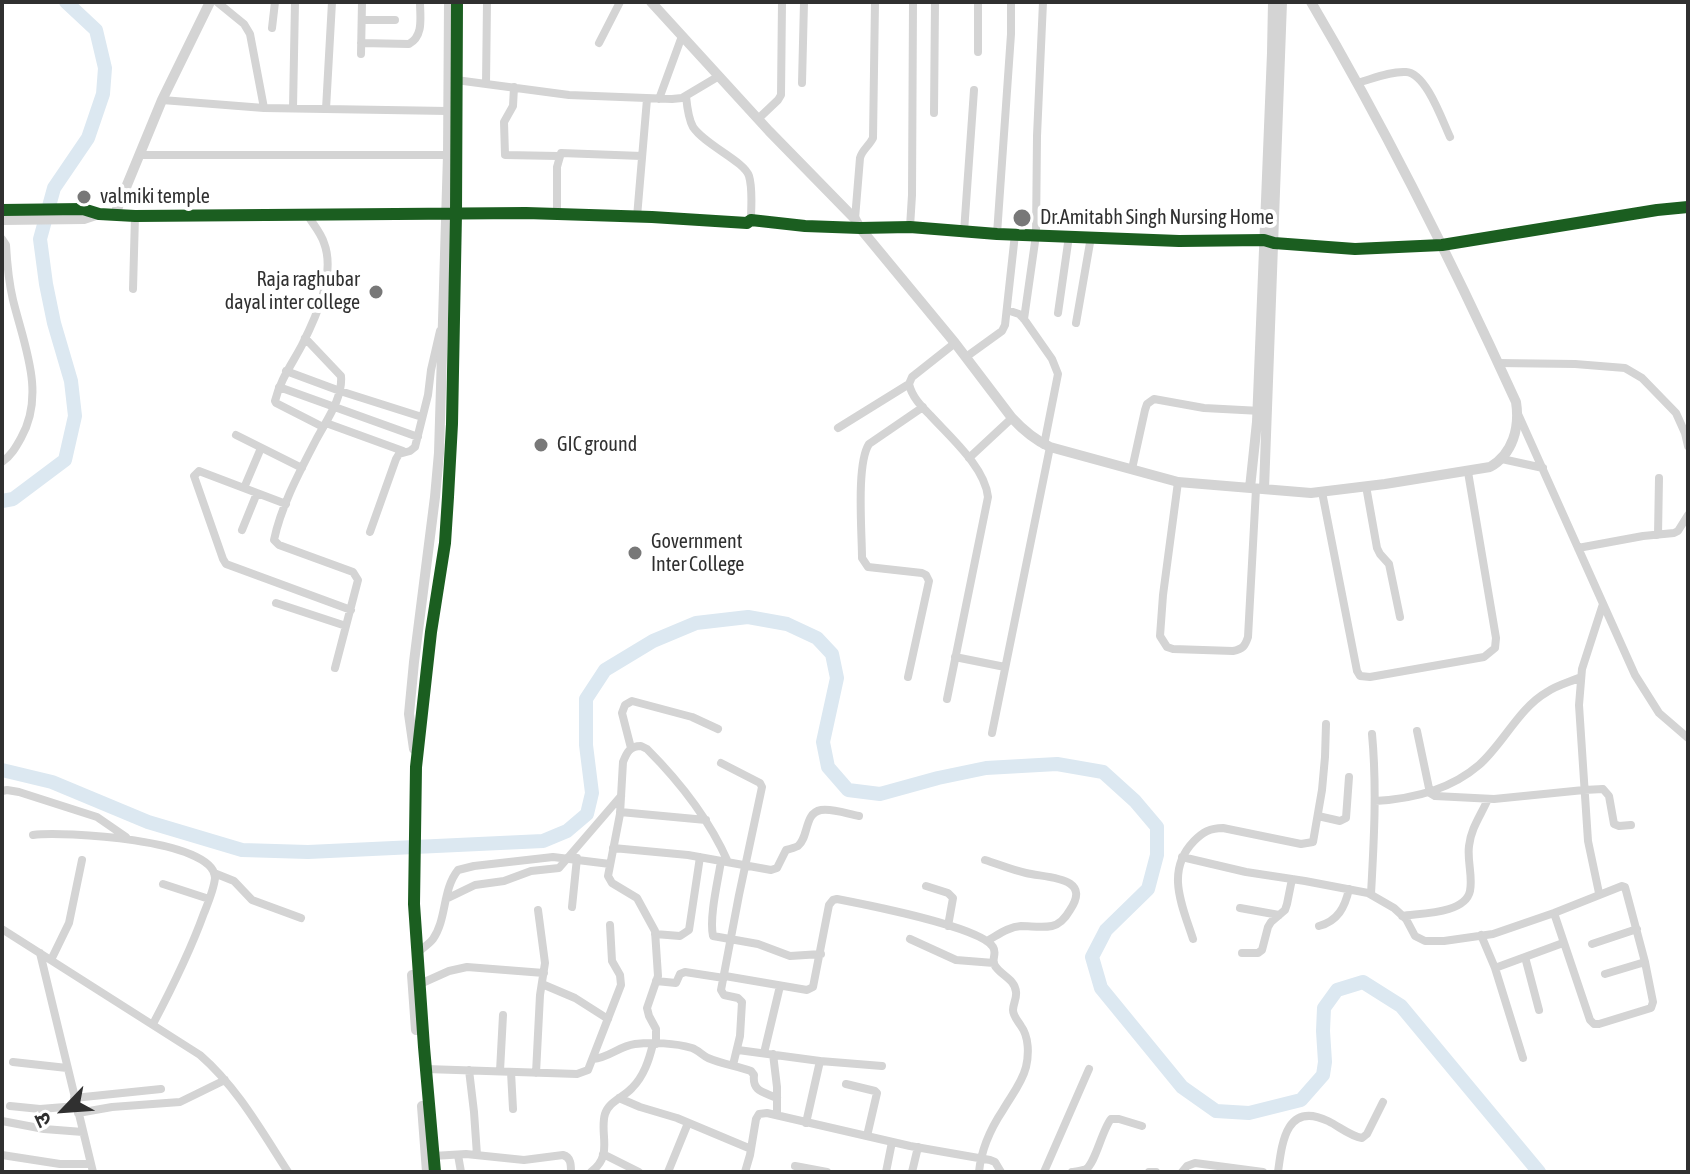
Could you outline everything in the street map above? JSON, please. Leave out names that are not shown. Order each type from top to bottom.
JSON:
[{"type":"street","points":[[115,214],[162,100],[210,2]]},
{"type":"street","points":[[217,2],[244,24],[250,34],[264,108]]},
{"type":"street","points":[[272,28],[275,2]]},
{"type":"street","points":[[293,108],[295,2]]},
{"type":"street","points":[[326,109],[332,2]]},
{"type":"street","points":[[361,54],[362,2]]},
{"type":"street","points":[[361,43],[409,44],[415,41],[419,34],[418,2]]},
{"type":"street","points":[[435,1172],[414,904],[416,767],[431,632],[445,543],[452,424],[449,2]]},
{"type":"street","points":[[416,767],[409,714],[438,468],[457,2]]},
{"type":"street","points":[[486,84],[487,2]]},
{"type":"street","points":[[599,43],[620,2]]},
{"type":"street","points":[[651,2],[857,224],[1012,418],[1047,446],[1178,482],[1311,493],[1490,467],[1502,459],[1513,440],[1518,413]]},
{"type":"street","points":[[758,119],[781,95],[782,2]]},
{"type":"street","points":[[802,83],[804,2]]},
{"type":"street","points":[[857,224],[861,153],[873,138],[875,2]]},
{"type":"street","points":[[910,227],[913,2]]},
{"type":"street","points":[[934,113],[935,2]]},
{"type":"street","points":[[978,2],[978,52]]},
{"type":"street","points":[[997,234],[1011,2]]},
{"type":"street","points":[[1024,319],[1036,235],[1043,2]]},
{"type":"street","points":[[1269,241],[1273,2]]},
{"type":"street","points":[[1178,482],[1160,636],[1167,647],[1173,649],[1241,649],[1248,637],[1282,2]]},
{"type":"street","points":[[1311,2],[1357,83],[1464,289],[1635,675],[1659,713],[1688,738]]},
{"type":"street","points":[[362,20],[395,20]]},
{"type":"street","points":[[659,99],[682,36]]},
{"type":"street","points":[[1357,83],[1398,73],[1416,75],[1450,137]]},
{"type":"street","points":[[456,80],[569,95],[672,99],[686,96],[719,76]]},
{"type":"street","points":[[514,87],[513,106],[504,122],[505,155],[558,156],[564,152],[642,156]]},
{"type":"street","points":[[964,232],[974,90]]},
{"type":"street","points":[[686,96],[690,120],[695,129],[709,144],[749,174],[751,220]]},
{"type":"street","points":[[637,217],[647,99]]},
{"type":"street","points":[[162,100],[264,108],[448,111]]},
{"type":"street","points":[[140,155],[448,155]]},
{"type":"street","points":[[557,214],[558,156]]},
{"type":"street","points":[[2,210],[135,216],[557,214],[747,223],[751,220],[805,226],[857,224],[997,234],[1179,241],[1269,241],[1355,249],[1442,245],[1688,207]]},
{"type":"street","points":[[2,220],[84,214]]},
{"type":"street","points":[[133,289],[135,216]]},
{"type":"street","points":[[308,216],[325,243],[326,288],[305,338],[279,387],[276,403],[324,425],[403,451],[413,450],[442,322]]},
{"type":"street","points":[[966,357],[1002,331],[1005,325],[1015,234]]},
{"type":"street","points":[[1058,313],[1069,236]]},
{"type":"street","points":[[1076,323],[1091,237]]},
{"type":"street","points":[[2,239],[6,245],[13,300],[32,370],[30,418],[16,447],[2,462]]},
{"type":"street","points":[[992,733],[1058,374],[1055,364],[1024,319],[1007,310]]},
{"type":"street","points":[[305,338],[341,376],[340,391],[302,468],[275,537],[276,543],[353,572],[358,583],[335,668]]},
{"type":"street","points":[[838,428],[909,384],[912,377],[955,343]]},
{"type":"street","points":[[1498,363],[1625,368],[1642,378],[1676,413],[1688,446]]},
{"type":"street","points":[[286,371],[422,417]]},
{"type":"street","points":[[909,384],[923,407],[969,458],[984,481],[988,497],[947,699]]},
{"type":"street","points":[[279,387],[418,437]]},
{"type":"street","points":[[1132,469],[1145,410],[1154,399],[1204,408],[1262,411]]},
{"type":"street","points":[[908,677],[929,581],[922,573],[868,567],[864,563],[862,466],[869,444],[923,407]]},
{"type":"street","points":[[969,458],[1012,418]]},
{"type":"street","points":[[236,435],[302,468]]},
{"type":"street","points":[[244,488],[261,448]]},
{"type":"street","points":[[370,532],[396,459],[403,451]]},
{"type":"street","points":[[1502,459],[1543,468]]},
{"type":"street","points":[[286,504],[199,471],[194,476],[226,564],[351,610]]},
{"type":"street","points":[[1322,492],[1357,671],[1360,676],[1370,677],[1484,657],[1495,648],[1496,638],[1468,472]]},
{"type":"street","points":[[1658,535],[1659,478]]},
{"type":"street","points":[[1366,486],[1377,548],[1389,564],[1400,617]]},
{"type":"street","points":[[242,530],[257,493]]},
{"type":"street","points":[[1578,548],[1674,533],[1688,515]]},
{"type":"street","points":[[276,603],[346,626]]},
{"type":"street","points":[[1599,893],[1588,841],[1579,705],[1585,660],[1603,603]]},
{"type":"street","points":[[955,657],[1005,667]]},
{"type":"street","points":[[1375,801],[1430,793],[1467,773],[1480,764],[1535,701],[1546,692],[1581,677]]},
{"type":"street","points":[[631,748],[622,713],[625,705],[632,701],[692,717],[718,729]]},
{"type":"street","points":[[1193,939],[1177,883],[1182,857],[1197,838],[1215,828],[1309,844],[1314,839],[1318,816],[1326,724]]},
{"type":"street","points":[[1417,731],[1430,793],[1435,796],[1521,798],[1599,789],[1609,796],[1614,824],[1631,825]]},
{"type":"street","points":[[1371,894],[1375,801],[1372,734]]},
{"type":"street","points":[[591,1172],[603,1154],[604,1117],[609,1107],[632,1088],[648,1064],[656,1029],[647,1008],[658,968],[655,934],[637,898],[608,876],[620,812],[623,762],[631,748],[641,746],[647,749],[683,788],[706,820],[724,861],[711,932],[715,937],[758,944],[790,956],[821,954]]},
{"type":"street","points":[[721,763],[760,783],[762,787],[721,990],[723,994],[742,1002],[738,1050],[733,1065]]},
{"type":"street","points":[[1318,816],[1340,821],[1346,818],[1349,777]]},
{"type":"street","points":[[2,791],[19,792],[97,817],[129,839]]},
{"type":"street","points":[[446,899],[475,885],[504,881],[531,871],[557,869],[573,858],[621,796]]},
{"type":"street","points":[[1402,916],[1455,908],[1466,900],[1470,886],[1471,837],[1488,799]]},
{"type":"street","points":[[613,848],[700,857],[771,870],[777,868],[786,850],[802,841],[811,816],[817,811],[824,809],[859,816]]},
{"type":"street","points":[[620,812],[706,820]]},
{"type":"street","points":[[33,835],[57,833],[129,839],[177,849],[205,862],[214,873],[234,881],[252,900],[301,918]]},
{"type":"street","points":[[418,952],[437,932],[455,873],[463,868],[544,857],[610,864]]},
{"type":"street","points":[[655,934],[680,936],[689,930],[700,857]]},
{"type":"street","points":[[1182,857],[1246,872],[1371,894],[1394,908],[1415,936],[1425,941],[1444,941],[1512,928],[1618,886],[1625,887],[1645,962],[1653,1002],[1651,1008],[1594,1024],[1590,1020],[1554,913]]},
{"type":"street","points":[[572,907],[573,858]]},
{"type":"street","points":[[51,960],[69,923],[82,860]]},
{"type":"street","points":[[985,860],[1025,873],[1064,880],[1077,894],[1076,901],[1062,922],[1043,927],[1015,927],[987,941]]},
{"type":"street","points":[[153,1024],[195,939],[214,873]]},
{"type":"street","points":[[1242,953],[1262,950],[1268,927],[1287,904],[1292,879]]},
{"type":"street","points":[[163,884],[209,899]]},
{"type":"street","points":[[926,886],[948,893],[953,898],[948,926]]},
{"type":"street","points":[[1319,926],[1334,920],[1349,889]]},
{"type":"street","points":[[656,981],[676,983],[680,974],[685,972],[807,990],[813,987],[829,905],[833,900],[869,906],[971,933],[993,946],[994,963]]},
{"type":"street","points":[[414,904],[410,940],[427,1172]]},
{"type":"street","points":[[1240,908],[1279,915]]},
{"type":"street","points":[[536,1073],[545,954],[538,910]]},
{"type":"street","points":[[426,1069],[536,1073],[582,1073],[588,1070],[621,979],[612,961],[610,925]]},
{"type":"street","points":[[1592,944],[1637,929]]},
{"type":"street","points":[[2,932],[200,1055],[225,1080],[288,1172]]},
{"type":"street","points":[[1481,935],[1495,968],[1523,1058]]},
{"type":"street","points":[[910,939],[956,960],[994,963],[1015,988],[1013,1008],[1026,1035],[1026,1068],[1018,1087],[1001,1112],[981,1158],[979,1172]]},
{"type":"street","points":[[1495,968],[1563,943]]},
{"type":"street","points":[[2,1155],[92,1168],[40,953]]},
{"type":"street","points":[[1525,957],[1539,1010]]},
{"type":"street","points":[[1605,974],[1645,962]]},
{"type":"street","points":[[420,984],[467,967],[544,973]]},
{"type":"street","points":[[542,984],[575,998],[608,1019]]},
{"type":"street","points":[[777,1115],[769,1054],[780,986]]},
{"type":"street","points":[[500,1071],[503,1015]]},
{"type":"street","points":[[593,1059],[609,1056],[627,1045],[688,1047],[706,1057],[751,1071],[755,1088],[777,1098]]},
{"type":"street","points":[[738,1050],[882,1066]]},
{"type":"street","points":[[806,1123],[820,1061]]},
{"type":"street","points":[[13,1062],[67,1068]]},
{"type":"street","points":[[1044,1172],[1089,1069]]},
{"type":"street","points":[[469,1070],[477,1155]]},
{"type":"street","points":[[511,1072],[513,1109]]},
{"type":"street","points":[[10,1106],[40,1109],[180,1102],[225,1080]]},
{"type":"street","points":[[846,1084],[877,1093],[867,1136]]},
{"type":"street","points":[[76,1106],[161,1089]]},
{"type":"street","points":[[619,1098],[751,1149]]},
{"type":"street","points":[[1278,1172],[1286,1130],[1296,1120],[1307,1116],[1319,1118],[1362,1138],[1383,1102]]},
{"type":"street","points":[[745,1172],[758,1116],[762,1113],[981,1158],[995,1162],[1001,1172]]},
{"type":"street","points":[[1072,1172],[1084,1171],[1090,1165],[1111,1119],[1142,1126]]},
{"type":"street","points":[[2,1121],[83,1132]]},
{"type":"street","points":[[668,1172],[688,1123]]},
{"type":"street","points":[[886,1172],[892,1142]]},
{"type":"street","points":[[912,1172],[918,1147]]},
{"type":"street","points":[[603,1154],[639,1172]]},
{"type":"street","points":[[458,1155],[461,1172]]},
{"type":"street","points":[[433,1156],[477,1155],[524,1160],[563,1155],[569,1158],[571,1172]]},
{"type":"street","points":[[1182,1172],[1195,1163],[1263,1172]]},
{"type":"street","points":[[795,1166],[827,1172]]},
{"type":"street","points":[[1149,1172],[1156,1172]]},
{"type":"waterway","points":[[2,501],[13,499],[65,460],[75,416],[71,381],[54,323],[40,239],[54,188],[88,138],[103,94],[105,68],[96,30],[66,2]]},
{"type":"waterway","points":[[2,770],[52,782],[148,822],[242,850],[308,852],[543,841],[567,831],[587,814],[592,793],[586,745],[586,699],[605,670],[653,641],[696,623],[748,617],[787,624],[817,638],[832,654],[837,678],[823,742],[828,767],[848,790],[880,794],[986,768],[1057,764],[1103,772],[1135,801],[1157,827],[1157,855],[1148,889],[1106,930],[1092,957],[1101,988],[1182,1087],[1216,1111],[1249,1113],[1301,1100],[1323,1075],[1324,1008],[1337,990],[1363,982],[1401,1006],[1539,1172]]},
{"type":"cycle path","points":[[435,1172],[414,904],[416,767],[431,632],[445,543],[452,424],[457,2]]},
{"type":"cycle path","points":[[2,210],[83,209],[99,214],[135,216],[526,213],[747,223],[751,220],[805,226],[910,227],[997,234],[1179,241],[1264,240],[1355,249],[1442,245],[1688,207]]},
{"type":"place","name":"valmiki temple","points":[[84,197]]},
{"type":"place","name":"Dr.Amitabh Singh Nursing Home","points":[[1022,218]]},
{"type":"place","name":"Raja raghubar dayal inter college","points":[[376,292]]},
{"type":"place","name":"GIC ground","points":[[541,445]]},
{"type":"place","name":"Government Inter College","points":[[635,553]]}]
